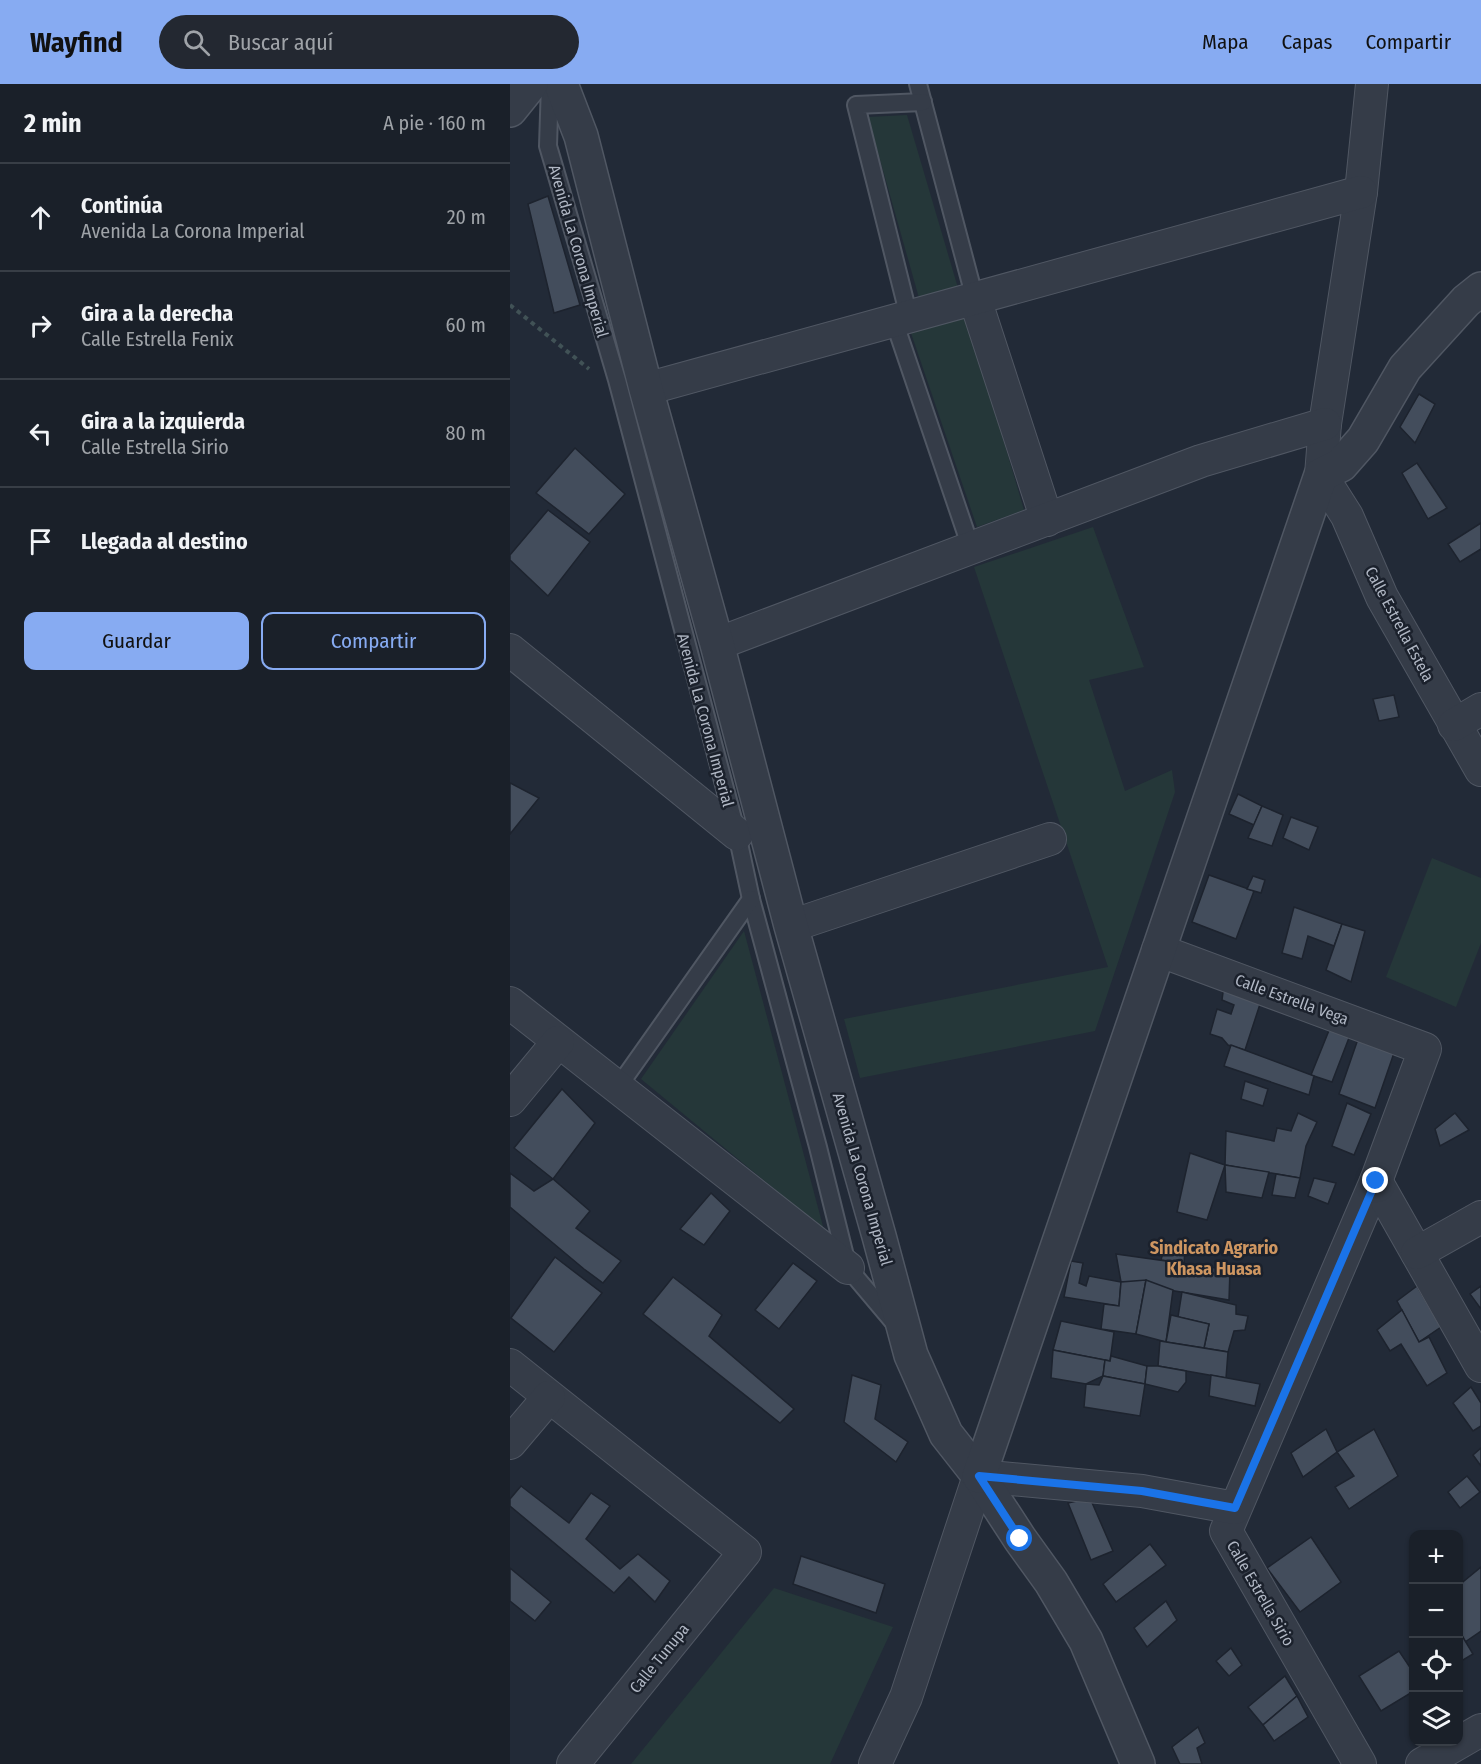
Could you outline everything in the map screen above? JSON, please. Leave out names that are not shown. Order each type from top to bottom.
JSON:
[{"type":"street","name":"Avenida La Corona Imperial","points":[[561,84],[581,136],[631,385],[717,644],[791,926],[911,1355],[946,1434],[979,1476],[1051,1582],[1086,1641],[1138,1764]]},
{"type":"street","points":[[875,1764],[906,1697],[979,1476],[1321,475],[1325,424],[1361,192],[1372,84]]},
{"type":"street","points":[[631,385],[901,319],[1361,192]]},
{"type":"street","points":[[1321,475],[1341,465],[1363,440],[1405,368],[1466,301],[1481,289]]},
{"type":"street","points":[[975,299],[1047,520]]},
{"type":"street","points":[[717,644],[1201,461],[1325,424]]},
{"type":"street","name":"Calle Estrella Estela","points":[[1321,475],[1347,516],[1382,597],[1481,770]]},
{"type":"street","points":[[510,650],[737,834]]},
{"type":"street","points":[[1454,725],[1481,709]]},
{"type":"street","points":[[791,926],[1050,839]]},
{"type":"street","name":"Calle Estrella Vega","points":[[1158,950],[1425,1049]]},
{"type":"street","points":[[510,1003],[848,1268]]},
{"type":"street","points":[[510,1100],[558,1042]]},
{"type":"street","name":"Calle Estrella Sirio","points":[[1360,1764],[1226,1531],[1376,1181],[1425,1049]]},
{"type":"street","points":[[1376,1181],[1481,1366]]},
{"type":"street","points":[[1417,1253],[1481,1217]]},
{"type":"street","points":[[510,1365],[549,1397],[510,1443]]},
{"type":"street","name":"Calle Tunupa","points":[[549,1397],[745,1552],[573,1764]]},
{"type":"street","points":[[979,1476],[1142,1491],[1235,1508]]},
{"type":"street","points":[[1422,1764],[1481,1730]]},
{"type":"lane","name":"Avenida La Corona Imperial","points":[[550,84],[548,146],[631,385],[751,899],[848,1268],[906,1337]]},
{"type":"lane","points":[[918,84],[975,299]]},
{"type":"lane","points":[[923,102],[856,105],[901,319],[971,549]]},
{"type":"lane","points":[[618,1087],[751,899]]},
{"type":"path","points":[[510,305],[595,374],[631,385]]},
{"type":"shaded area","points":[[907,115],[958,288],[919,298],[868,117]]},
{"type":"shaded area","points":[[966,313],[1024,510],[977,527],[910,330]]},
{"type":"shaded area","points":[[1093,527],[1144,667],[1089,680],[1125,791],[1172,770],[1175,792],[1095,1031],[860,1078],[844,1019],[1108,967],[974,567]]},
{"type":"shaded area","points":[[1432,858],[1481,878],[1481,943],[1456,1007],[1386,977]]},
{"type":"shaded area","points":[[744,931],[824,1230],[641,1079]]},
{"type":"shaded area","points":[[774,1588],[893,1627],[830,1764],[631,1764]]},
{"type":"building","points":[[548,196],[580,305],[554,313],[528,204]]},
{"type":"building","points":[[1419,394],[1435,404],[1415,443],[1400,427]]},
{"type":"building","points":[[575,448],[625,494],[589,534],[536,493]]},
{"type":"building","points":[[1417,463],[1447,508],[1428,519],[1402,473]]},
{"type":"building","points":[[548,510],[590,542],[548,596],[510,560],[510,555]]},
{"type":"building","points":[[1481,523],[1481,549],[1460,562],[1448,544]]},
{"type":"building","points":[[1394,695],[1399,717],[1379,721],[1373,699]]},
{"type":"building","points":[[510,783],[539,798],[510,834]]},
{"type":"building","points":[[1238,794],[1262,806],[1254,825],[1229,814]]},
{"type":"building","points":[[1262,806],[1283,815],[1272,846],[1248,838]]},
{"type":"building","points":[[1291,817],[1318,827],[1309,850],[1283,838]]},
{"type":"building","points":[[1209,875],[1254,891],[1236,939],[1192,922]]},
{"type":"building","points":[[1253,876],[1265,880],[1261,893],[1247,889]]},
{"type":"building","points":[[1294,907],[1342,924],[1334,946],[1308,936],[1302,959],[1282,953]]},
{"type":"building","points":[[1342,924],[1365,931],[1351,982],[1326,970]]},
{"type":"building","points":[[1224,985],[1262,998],[1245,1050],[1228,1045],[1222,1038],[1210,1034],[1217,1009],[1231,1014],[1234,1005],[1222,1000]]},
{"type":"building","points":[[1332,1023],[1352,1030],[1332,1082],[1311,1075]]},
{"type":"building","points":[[1358,1039],[1394,1053],[1375,1108],[1339,1094]]},
{"type":"building","points":[[1231,1045],[1314,1076],[1309,1095],[1224,1066]]},
{"type":"building","points":[[1245,1081],[1268,1089],[1263,1106],[1241,1099]]},
{"type":"building","points":[[562,1089],[595,1123],[553,1179],[514,1148]]},
{"type":"building","points":[[1347,1103],[1371,1114],[1354,1155],[1332,1146]]},
{"type":"building","points":[[1298,1113],[1317,1122],[1306,1146],[1300,1178],[1225,1165],[1226,1131],[1274,1141],[1277,1128],[1291,1131]]},
{"type":"building","points":[[1455,1113],[1469,1130],[1440,1146],[1435,1129]]},
{"type":"building","points":[[1190,1153],[1225,1165],[1207,1220],[1177,1212]]},
{"type":"building","points":[[1225,1165],[1269,1172],[1262,1198],[1226,1192]]},
{"type":"building","points":[[510,1173],[534,1191],[553,1179],[590,1211],[576,1228],[621,1261],[603,1283],[510,1207]]},
{"type":"building","points":[[1276,1174],[1300,1178],[1295,1198],[1272,1195]]},
{"type":"building","points":[[1314,1178],[1336,1183],[1328,1204],[1308,1196]]},
{"type":"building","points":[[711,1193],[730,1211],[704,1245],[680,1229]]},
{"type":"building","points":[[1165,1245],[1185,1249],[1184,1263],[1161,1260]]},
{"type":"building","points":[[1116,1254],[1230,1270],[1229,1300],[1121,1282]]},
{"type":"building","points":[[555,1257],[602,1293],[554,1352],[511,1318]]},
{"type":"building","points":[[1071,1261],[1083,1263],[1079,1283],[1086,1286],[1089,1276],[1121,1282],[1119,1306],[1064,1297]]},
{"type":"building","points":[[793,1263],[817,1281],[779,1329],[755,1310]]},
{"type":"building","points":[[673,1277],[722,1315],[709,1336],[794,1409],[780,1423],[643,1314]]},
{"type":"building","points":[[1146,1280],[1136,1334],[1101,1329],[1104,1304],[1119,1306],[1121,1282]]},
{"type":"building","points":[[1146,1280],[1173,1290],[1166,1342],[1136,1334]]},
{"type":"building","points":[[1417,1286],[1441,1327],[1419,1342],[1397,1301]]},
{"type":"building","points":[[1481,1286],[1481,1309],[1470,1294]]},
{"type":"building","points":[[1182,1292],[1236,1305],[1236,1314],[1248,1316],[1245,1330],[1234,1331],[1228,1352],[1204,1348],[1209,1324],[1178,1317]]},
{"type":"building","points":[[1402,1310],[1419,1342],[1429,1337],[1447,1373],[1427,1386],[1401,1344],[1390,1351],[1377,1330]]},
{"type":"building","points":[[1171,1315],[1209,1324],[1204,1348],[1166,1342]]},
{"type":"building","points":[[1061,1321],[1114,1332],[1110,1361],[1053,1350]]},
{"type":"building","points":[[1160,1341],[1228,1352],[1226,1378],[1158,1366]]},
{"type":"building","points":[[1053,1350],[1105,1360],[1103,1376],[1086,1384],[1051,1378]]},
{"type":"building","points":[[1111,1356],[1147,1366],[1145,1384],[1103,1376],[1105,1360],[1110,1361]]},
{"type":"building","points":[[1147,1366],[1186,1371],[1186,1382],[1178,1392],[1145,1384]]},
{"type":"building","points":[[852,1375],[881,1385],[875,1419],[908,1442],[896,1462],[844,1422]]},
{"type":"building","points":[[1211,1375],[1260,1384],[1255,1406],[1209,1396]]},
{"type":"building","points":[[1103,1376],[1145,1384],[1140,1416],[1084,1407],[1086,1384],[1099,1385]]},
{"type":"building","points":[[1471,1387],[1481,1403],[1481,1426],[1473,1431],[1453,1403]]},
{"type":"building","points":[[1326,1429],[1337,1452],[1303,1477],[1291,1453]]},
{"type":"building","points":[[1374,1429],[1398,1476],[1349,1509],[1335,1487],[1354,1476],[1337,1452]]},
{"type":"building","points":[[1481,1448],[1481,1466],[1473,1455]]},
{"type":"building","points":[[1467,1476],[1480,1492],[1460,1508],[1448,1492]]},
{"type":"building","points":[[521,1486],[569,1523],[591,1493],[610,1506],[586,1539],[620,1569],[638,1554],[670,1581],[655,1602],[629,1577],[614,1593],[510,1506],[510,1499]]},
{"type":"building","points":[[1090,1498],[1113,1551],[1091,1560],[1068,1503]]},
{"type":"building","points":[[1311,1537],[1341,1582],[1300,1612],[1267,1568]]},
{"type":"building","points":[[1150,1544],[1166,1565],[1116,1602],[1103,1584]]},
{"type":"building","points":[[801,1556],[885,1584],[876,1613],[793,1584]]},
{"type":"building","points":[[1481,1567],[1481,1631],[1465,1642],[1463,1638],[1463,1582]]},
{"type":"building","points":[[510,1568],[551,1602],[535,1621],[510,1601]]},
{"type":"building","points":[[1166,1601],[1177,1620],[1147,1647],[1134,1628]]},
{"type":"building","points":[[1463,1637],[1473,1654],[1463,1660]]},
{"type":"building","points":[[1231,1648],[1242,1665],[1229,1676],[1216,1661]]},
{"type":"building","points":[[1399,1651],[1409,1666],[1409,1694],[1381,1711],[1359,1676]]},
{"type":"building","points":[[1285,1676],[1297,1696],[1263,1725],[1248,1707]]},
{"type":"building","points":[[1297,1696],[1308,1717],[1274,1741],[1263,1725]]},
{"type":"building","points":[[1198,1727],[1205,1743],[1197,1748],[1202,1764],[1180,1764],[1172,1747]]},
{"type":"district","name":"Sindicato Agrario Khasa Huasa","points":[[1214,1258]]},
{"type":"route","points":[[1020,1539],[979,1476],[1142,1491],[1235,1508],[1376,1181]]}]
